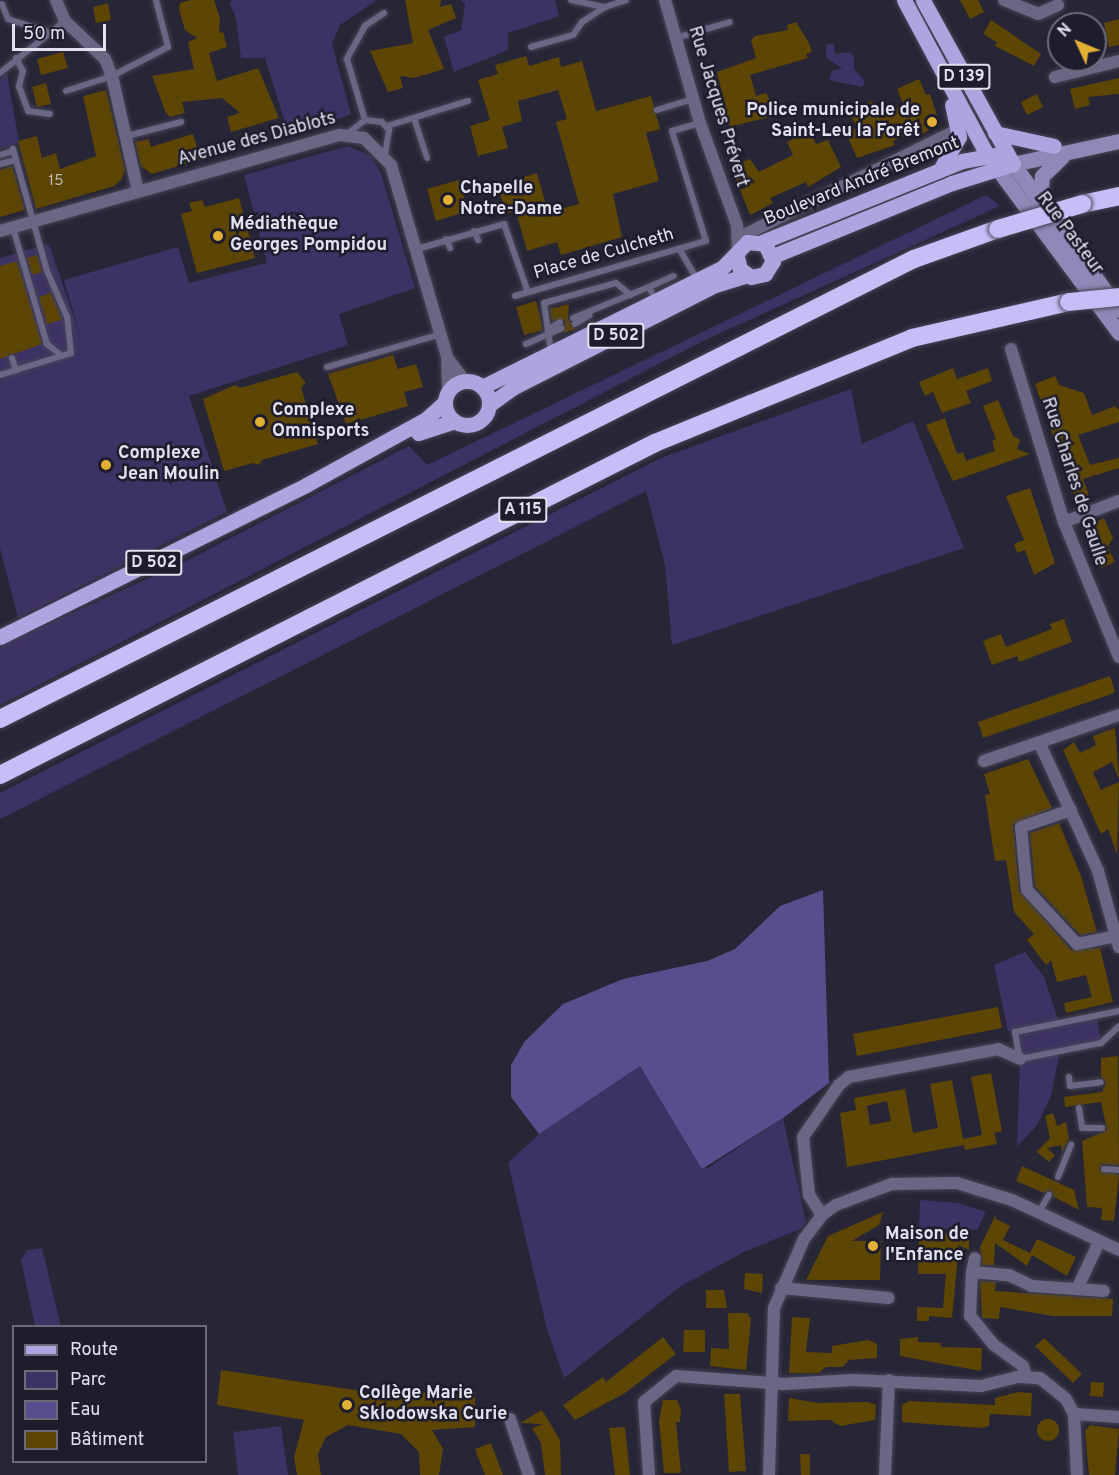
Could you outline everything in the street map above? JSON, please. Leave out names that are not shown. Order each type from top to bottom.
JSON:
[{"type":"highway","name":"A 115","points":[[0,719],[914,259],[998,229],[1082,204],[1119,196]]},
{"type":"highway","name":"A 115","points":[[0,775],[655,443],[912,338],[1069,302],[1119,297]]},
{"type":"main road","name":"D 139","points":[[904,0],[937,66],[987,155]]},
{"type":"main road","name":"D 139","points":[[923,0],[1010,159]]},
{"type":"main road","name":"D 139","points":[[937,66],[959,129]]},
{"type":"main road","points":[[937,172],[955,150],[959,129]]},
{"type":"main road","points":[[995,133],[1060,151]]},
{"type":"main road","name":"Boulevard André Bremont","points":[[737,254],[751,235],[987,155],[1010,159]]},
{"type":"main road","name":"Boulevard André Bremont","points":[[773,256],[875,212],[996,169],[1010,159]]},
{"type":"main road","points":[[737,254],[747,275],[765,273],[773,256],[751,235]]},
{"type":"main road","name":"D 502","points":[[482,387],[700,280],[737,254]]},
{"type":"main road","name":"D 502","points":[[489,405],[532,378],[730,278],[747,275]]},
{"type":"main road","points":[[465,381],[482,387],[489,405],[478,422],[454,421],[446,397],[465,381]]},
{"type":"main road","name":"D 502","points":[[306,485],[426,419],[446,397]]},
{"type":"main road","name":"D 502","points":[[0,637],[306,485],[429,428],[454,421]]},
{"type":"street","points":[[56,0],[65,21],[105,59],[112,76],[138,191]]},
{"type":"street","name":"Rue Jacques Prévert","points":[[665,0],[700,123],[751,235]]},
{"type":"street","points":[[1004,0],[1038,14],[1058,5]]},
{"type":"street","points":[[1055,76],[1119,61]]},
{"type":"street","points":[[751,235],[959,129]]},
{"type":"street","name":"Avenue des Diablots","points":[[0,231],[347,134],[364,138],[386,155]]},
{"type":"street","name":"Boulevard André Bremont","points":[[1010,159],[1119,139]]},
{"type":"street","points":[[1040,204],[1042,176],[1060,151]]},
{"type":"street","points":[[386,155],[417,249],[447,356],[446,397]]},
{"type":"street","name":"D 139","points":[[987,155],[996,169]]},
{"type":"street","name":"Rue Pasteur","points":[[1010,159],[1040,204],[1119,310]]},
{"type":"street","name":"Rue Pasteur","points":[[996,169],[1119,333]]},
{"type":"street","name":"Rue Charles de Gaulle","points":[[1011,350],[1064,522],[1119,657]]},
{"type":"street","points":[[447,356],[465,381]]},
{"type":"street","points":[[1064,522],[1119,501]]},
{"type":"street","points":[[984,761],[1119,715]]},
{"type":"street","points":[[1039,742],[1071,810],[1098,871],[1118,942],[1077,944],[1027,890],[1021,827],[1071,810]]},
{"type":"street","points":[[822,1215],[809,1195],[803,1137],[839,1085],[849,1077],[995,1049],[1020,1059]]},
{"type":"street","points":[[769,1475],[774,1308],[804,1239],[822,1215],[863,1193],[931,1180],[976,1187],[1119,1250]]},
{"type":"street","points":[[1077,1289],[1099,1242]]},
{"type":"street","points":[[975,1258],[972,1272],[970,1317],[993,1344],[1023,1366],[1026,1376]]},
{"type":"street","points":[[972,1272],[1009,1275],[1032,1286],[1104,1291]]},
{"type":"street","points":[[781,1288],[889,1298]]},
{"type":"street","points":[[649,1475],[644,1402],[676,1376],[772,1383],[889,1380],[981,1386],[1026,1376],[1049,1383],[1074,1414],[1077,1475]]},
{"type":"street","points":[[885,1475],[889,1380]]},
{"type":"street","points":[[1074,1414],[1119,1418]]},
{"type":"street","points":[[510,1419],[529,1475]]},
{"type":"lane","points":[[66,91],[112,76],[168,47],[156,0]]},
{"type":"lane","points":[[571,0],[605,7]]},
{"type":"lane","points":[[531,47],[573,35],[582,22],[605,7],[626,0]]},
{"type":"lane","points":[[2,4],[8,19],[46,31]]},
{"type":"lane","points":[[364,120],[348,59],[365,27],[384,13]]},
{"type":"lane","points":[[0,73],[46,31],[65,21]]},
{"type":"lane","points":[[676,38],[730,22]]},
{"type":"lane","points":[[16,58],[23,71],[19,86],[28,111],[51,114]]},
{"type":"lane","points":[[657,111],[693,99]]},
{"type":"lane","points":[[364,120],[387,126],[468,101]]},
{"type":"lane","points":[[414,118],[427,158]]},
{"type":"lane","points":[[347,134],[364,120]]},
{"type":"lane","points":[[127,136],[181,122]]},
{"type":"lane","name":"Place de Culcheth","points":[[417,249],[504,224],[528,292],[706,242],[672,131],[700,123]]},
{"type":"lane","points":[[386,155],[387,126]]},
{"type":"lane","points":[[0,155],[13,150],[47,272],[67,317],[71,352],[0,375]]},
{"type":"lane","points":[[0,164],[16,159]]},
{"type":"lane","points":[[13,228],[47,344],[62,356]]},
{"type":"lane","points":[[474,231],[478,240]]},
{"type":"lane","points":[[446,239],[450,248]]},
{"type":"lane","points":[[680,250],[692,275],[700,280]]},
{"type":"lane","points":[[574,321],[674,276]]},
{"type":"lane","points":[[551,355],[544,303],[616,283],[631,295]]},
{"type":"lane","points":[[649,287],[656,302]]},
{"type":"lane","points":[[515,296],[528,292]]},
{"type":"lane","points":[[526,344],[561,325]]},
{"type":"lane","points":[[327,367],[441,334]]},
{"type":"lane","points":[[12,358],[16,370]]},
{"type":"lane","points":[[1119,1011],[1015,1032],[1020,1059],[1101,1043],[1119,1026]]},
{"type":"lane","points":[[1069,1077],[1070,1086],[1101,1082]]},
{"type":"lane","points":[[1079,1108],[1082,1128],[1102,1128]]},
{"type":"lane","points":[[1058,1177],[1071,1144]]},
{"type":"lane","points":[[1104,1169],[1119,1170]]},
{"type":"lane","points":[[1039,1213],[1049,1195]]},
{"type":"green space","points":[[235,0],[377,0],[340,25],[332,44],[351,114],[290,138],[265,58],[241,58],[236,18],[229,2]]},
{"type":"green space","points":[[460,0],[555,0],[559,16],[508,33],[508,50],[454,72],[444,37],[461,30],[465,4]]},
{"type":"green space","points":[[834,43],[835,54],[850,52],[854,57],[854,69],[865,81],[862,87],[829,80],[832,71],[842,68],[826,58],[826,45]]},
{"type":"green space","points":[[7,73],[19,143],[0,149],[0,79]]},
{"type":"green space","points":[[348,146],[371,156],[381,173],[415,288],[339,314],[348,345],[189,396],[227,512],[18,618],[0,548],[0,258],[49,244],[81,338],[64,280],[178,247],[189,283],[267,263],[244,175]]},
{"type":"green space","points":[[986,195],[1000,206],[703,341],[0,705],[0,646],[184,562],[409,446],[427,465]]},
{"type":"green space","points":[[851,389],[862,444],[913,421],[964,548],[672,645],[665,565],[646,491],[0,819],[0,793],[661,458]]},
{"type":"green space","points":[[1025,952],[1044,977],[1059,1023],[1097,1016],[1101,1043],[1060,1051],[1051,1096],[1037,1125],[1017,1147],[1020,1059],[1015,1032],[1008,1031],[994,965]]},
{"type":"green space","points":[[640,1066],[706,1169],[783,1118],[806,1222],[802,1228],[744,1252],[681,1286],[564,1378],[547,1329],[508,1163],[539,1134]]},
{"type":"green space","points":[[920,1200],[958,1203],[986,1212],[977,1230],[919,1228]]},
{"type":"green space","points":[[42,1248],[61,1325],[35,1325],[21,1260],[27,1250]]},
{"type":"green space","points":[[281,1426],[288,1475],[238,1475],[233,1432]]},
{"type":"water","points":[[823,890],[829,1083],[783,1118],[702,1169],[640,1066],[539,1134],[511,1097],[511,1065],[525,1041],[563,1004],[623,979],[707,961],[735,949],[780,906]]},
{"type":"building","points":[[191,0],[214,0],[220,18],[219,33],[223,32],[227,47],[209,53],[217,81],[258,68],[279,118],[231,132],[227,117],[240,113],[222,98],[182,102],[185,113],[170,117],[166,113],[152,76],[194,69],[188,42],[197,38],[185,30],[179,9],[180,3]]},
{"type":"building","points":[[405,0],[441,0],[440,7],[451,4],[456,18],[428,30],[444,69],[414,78],[400,76],[403,88],[388,92],[370,51],[413,43]]},
{"type":"building","points":[[960,0],[978,0],[984,12],[970,19]]},
{"type":"building","points":[[108,3],[111,20],[96,23],[93,7]]},
{"type":"building","points":[[1119,19],[1119,45],[1109,47],[1107,22]]},
{"type":"building","points":[[991,20],[1041,54],[1034,66],[995,46],[997,42],[983,34]]},
{"type":"building","points":[[796,22],[812,52],[806,54],[808,58],[750,75],[756,96],[766,93],[777,115],[730,127],[717,72],[756,58],[751,40],[755,36],[788,30],[787,25]]},
{"type":"building","points":[[63,52],[68,68],[41,75],[37,59]]},
{"type":"building","points":[[526,56],[529,66],[559,57],[561,67],[582,61],[596,111],[651,96],[660,129],[646,133],[659,181],[613,194],[622,237],[561,255],[557,242],[527,251],[516,211],[506,214],[500,194],[510,191],[507,182],[537,173],[548,212],[579,204],[556,122],[567,119],[558,90],[518,101],[522,121],[502,127],[508,148],[478,156],[470,126],[490,120],[478,80],[498,74],[495,65]]},
{"type":"building","points":[[1119,78],[1119,94],[1088,97],[1090,105],[1075,109],[1070,89]]},
{"type":"building","points":[[919,79],[926,95],[930,94],[940,125],[919,135],[917,130],[893,141],[895,145],[857,158],[846,133],[857,128],[850,113],[872,101],[879,114],[888,113],[903,104],[897,89]]},
{"type":"building","points":[[46,83],[51,104],[37,107],[32,87]]},
{"type":"building","points":[[106,90],[125,170],[121,180],[114,186],[36,209],[18,141],[37,136],[42,158],[56,153],[60,169],[96,156],[83,96]]},
{"type":"building","points":[[1037,94],[1043,107],[1027,115],[1021,102]]},
{"type":"building","points":[[810,131],[816,144],[828,140],[841,167],[808,187],[806,182],[770,198],[773,203],[750,215],[731,167],[750,159],[759,172],[793,155],[787,142]]},
{"type":"building","points":[[193,134],[201,159],[152,174],[141,166],[135,142],[149,139],[151,147]]},
{"type":"building","points":[[12,166],[25,210],[0,217],[0,170]]},
{"type":"building","name":"Chapelle Notre-Dame","points":[[459,180],[468,211],[436,221],[427,189]]},
{"type":"building","name":"Médiathèque Georges Pompidou","points":[[239,198],[255,258],[197,273],[181,214],[192,211],[189,203],[202,200],[205,207]]},
{"type":"building","points":[[37,255],[42,272],[32,275],[27,258]]},
{"type":"building","points":[[17,261],[42,344],[0,359],[0,266]]},
{"type":"building","points":[[51,293],[62,320],[47,324],[39,297]]},
{"type":"building","points":[[536,301],[543,330],[524,335],[516,307]]},
{"type":"building","points":[[569,304],[568,319],[576,329],[564,333],[565,320],[552,321],[550,309]]},
{"type":"building","points":[[393,355],[398,369],[416,364],[423,387],[404,392],[408,406],[346,424],[328,374]]},
{"type":"building","points":[[953,368],[957,379],[988,368],[992,381],[966,391],[971,403],[942,413],[933,392],[925,396],[919,382]]},
{"type":"building","name":"Complexe Omnisports","points":[[297,372],[306,383],[301,387],[318,444],[262,460],[259,465],[253,463],[224,471],[203,399],[235,385],[240,388]]},
{"type":"building","points":[[1055,376],[1059,385],[1084,393],[1092,415],[1115,406],[1119,410],[1119,422],[1078,435],[1090,465],[1119,458],[1119,468],[1083,479],[1089,495],[1076,500],[1066,473],[1075,470],[1066,448],[1058,450],[1035,384]]},
{"type":"building","points":[[998,400],[1013,436],[1020,440],[1017,449],[1030,454],[953,481],[926,425],[945,418],[957,454],[963,452],[966,461],[995,451],[992,441],[996,439],[983,406]]},
{"type":"building","points":[[1030,488],[1055,563],[1034,575],[1025,550],[1017,553],[1014,544],[1024,540],[1006,496]]},
{"type":"building","points":[[1104,518],[1113,538],[1108,547],[1115,562],[1101,568],[1087,526]]},
{"type":"building","points":[[1064,619],[1072,642],[1019,662],[1017,656],[992,665],[983,641],[1001,634],[1006,647],[1052,629],[1050,624]]},
{"type":"building","points":[[1110,676],[1115,692],[1109,695],[983,738],[978,722]]},
{"type":"building","points":[[1115,728],[1119,779],[1112,762],[1093,772],[1101,790],[1119,782],[1117,855],[1108,829],[1101,834],[1063,750],[1074,742],[1080,753],[1096,745],[1093,736]]},
{"type":"building","points":[[1028,759],[1052,808],[1013,824],[1019,891],[1071,950],[1100,948],[1113,1002],[1066,1013],[1064,1003],[1092,997],[1086,975],[1057,982],[1051,960],[1046,965],[1027,940],[1034,934],[1014,912],[1006,860],[995,861],[985,795],[990,794],[984,774]]},
{"type":"building","points":[[1059,823],[1081,876],[1097,932],[1080,935],[1035,886],[1030,833]]},
{"type":"building","points":[[998,1007],[1002,1028],[857,1056],[853,1034]]},
{"type":"building","points":[[1118,1056],[1119,1165],[1102,1164],[1099,1169],[1119,1175],[1114,1221],[1101,1220],[1102,1208],[1087,1207],[1082,1141],[1107,1130],[1101,1102],[1065,1107],[1064,1097],[1102,1092],[1106,1082],[1101,1077],[1101,1058]]},
{"type":"building","points":[[991,1073],[1002,1131],[994,1133],[997,1144],[965,1150],[964,1145],[847,1167],[840,1113],[856,1110],[854,1098],[905,1089],[913,1133],[938,1128],[930,1084],[952,1080],[963,1139],[982,1135],[971,1077]],"holes":[[[887,1101],[891,1121],[870,1125],[867,1106]]]},
{"type":"building","points":[[1053,1113],[1057,1126],[1066,1122],[1069,1139],[1062,1152],[1061,1145],[1047,1148],[1055,1155],[1049,1162],[1037,1152],[1050,1138],[1045,1116]]},
{"type":"building","points":[[1022,1166],[1074,1190],[1079,1210],[1054,1197],[1051,1190],[1044,1193],[1016,1181]]},
{"type":"building","name":"Maison de l'Enfance","points":[[883,1212],[879,1225],[852,1241],[881,1241],[880,1280],[806,1280],[828,1236]]},
{"type":"building","points":[[996,1214],[996,1219],[1010,1226],[1003,1240],[1030,1253],[1037,1239],[1076,1257],[1067,1276],[1032,1255],[1027,1266],[995,1243],[994,1265],[982,1265],[980,1247]]},
{"type":"building","points":[[919,1233],[969,1234],[969,1250],[959,1245],[952,1318],[929,1316],[929,1321],[917,1321],[917,1307],[943,1308],[946,1274],[918,1274]]},
{"type":"building","points":[[745,1273],[763,1274],[762,1293],[744,1289]]},
{"type":"building","points":[[980,1281],[996,1282],[995,1291],[1113,1299],[1112,1316],[1053,1316],[1000,1307],[999,1319],[982,1318]]},
{"type":"building","points":[[706,1290],[724,1290],[727,1308],[706,1308]]},
{"type":"building","points":[[728,1313],[747,1313],[751,1319],[746,1370],[710,1366],[711,1348],[729,1349]]},
{"type":"building","points":[[792,1317],[810,1318],[806,1352],[832,1353],[832,1346],[868,1340],[877,1344],[877,1358],[849,1360],[843,1367],[826,1367],[819,1373],[789,1373]]},
{"type":"building","points":[[684,1330],[705,1330],[705,1352],[683,1352]]},
{"type":"building","points":[[663,1337],[676,1354],[625,1393],[575,1420],[563,1405],[603,1377],[606,1382]]},
{"type":"building","points":[[918,1337],[918,1342],[941,1343],[941,1347],[982,1348],[981,1371],[900,1356],[900,1339]]},
{"type":"building","points":[[1044,1338],[1082,1374],[1073,1383],[1035,1346]]},
{"type":"building","points":[[221,1370],[375,1393],[475,1392],[475,1427],[432,1430],[443,1449],[439,1475],[420,1475],[419,1452],[401,1434],[348,1425],[326,1437],[318,1454],[321,1475],[297,1475],[294,1457],[304,1420],[217,1405]]},
{"type":"building","points":[[1091,1382],[1104,1383],[1103,1397],[1090,1396]]},
{"type":"building","points":[[1018,1392],[1032,1393],[1031,1416],[990,1414],[989,1426],[980,1428],[902,1422],[902,1405],[909,1401],[995,1405],[995,1398]]},
{"type":"building","points":[[724,1394],[740,1394],[746,1471],[729,1472]]},
{"type":"building","points":[[789,1398],[818,1403],[868,1402],[876,1405],[875,1420],[840,1426],[830,1420],[788,1421]]},
{"type":"building","points":[[663,1400],[677,1400],[681,1409],[680,1422],[676,1422],[681,1473],[664,1473],[659,1421]]},
{"type":"building","points":[[542,1410],[560,1440],[561,1475],[545,1475],[541,1443],[532,1428],[543,1424],[520,1423]]},
{"type":"building","points":[[1048,1419],[1056,1422],[1059,1430],[1056,1438],[1048,1441],[1040,1438],[1037,1430],[1040,1422]]},
{"type":"building","points":[[1090,1425],[1119,1429],[1115,1475],[1089,1475],[1085,1431]]},
{"type":"building","points":[[625,1427],[630,1475],[615,1475],[609,1428]]},
{"type":"building","points":[[491,1443],[503,1475],[485,1475],[475,1449]]},
{"type":"building","points":[[800,1454],[810,1454],[810,1475],[801,1475]]},
{"type":"place","name":"Police municipale de Saint-Leu la Forêt","points":[[932,122]]},
{"type":"place","name":"Chapelle Notre-Dame","points":[[448,200]]},
{"type":"place","name":"Médiathèque Georges Pompidou","points":[[218,236]]},
{"type":"place","name":"Complexe Omnisports","points":[[260,422]]},
{"type":"place","name":"Complexe Jean Moulin","points":[[106,465]]},
{"type":"place","name":"Maison de l'Enfance","points":[[873,1246]]},
{"type":"place","name":"Collège Marie Sklodowska Curie","points":[[347,1405]]}]
